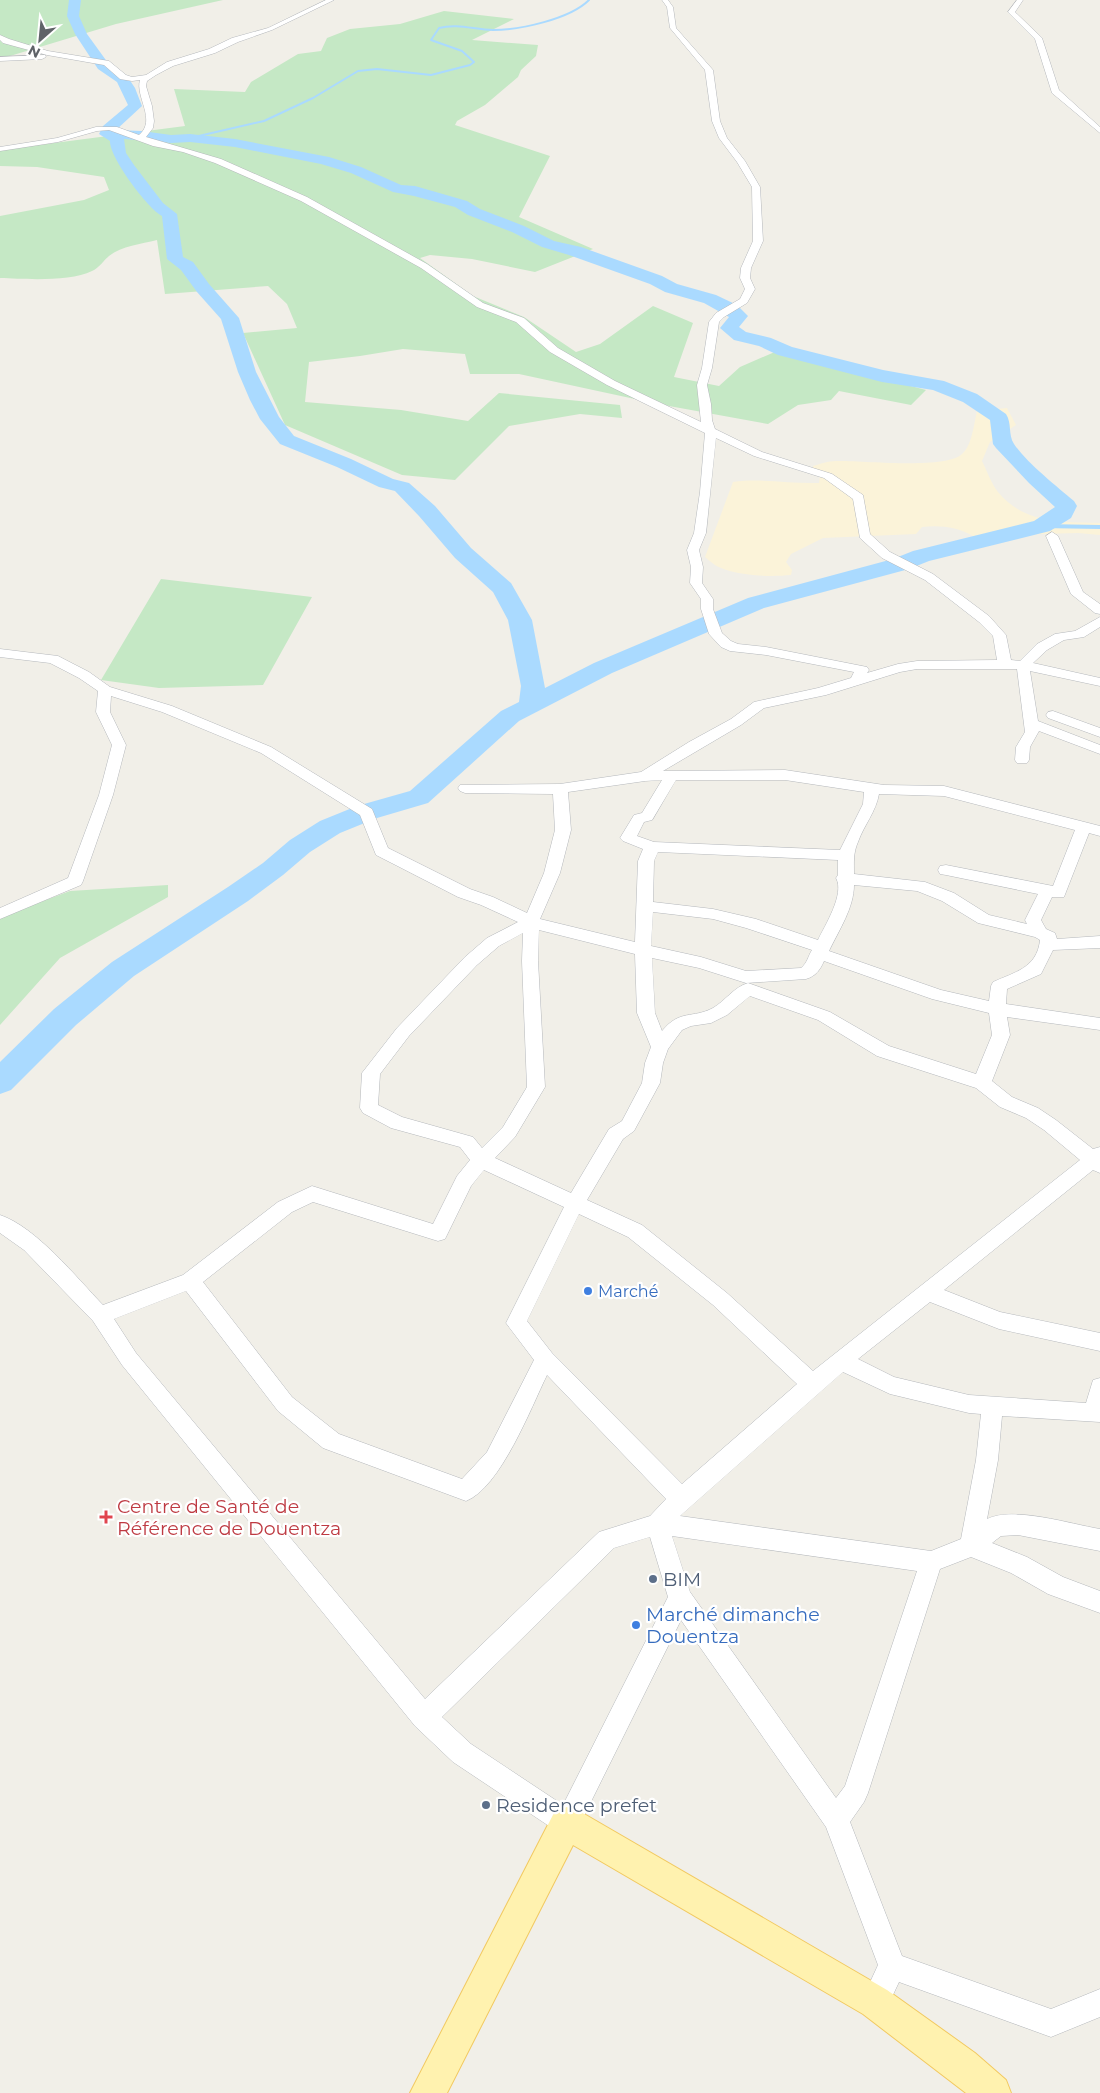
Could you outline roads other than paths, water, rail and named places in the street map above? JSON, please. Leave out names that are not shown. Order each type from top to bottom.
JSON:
[{"type":"main road","points":[[428,2093],[567,1823],[875,2002],[962,2066],[993,2093]]},
{"type":"street","points":[[0,37],[6,41],[47,53],[106,63],[123,77],[132,79],[148,77],[170,64],[212,51],[235,40],[270,29],[331,0]]},
{"type":"street","points":[[665,0],[670,7],[673,28],[709,70],[716,121],[723,138],[741,161],[756,187],[758,198],[758,241],[746,268],[745,278],[750,289],[744,301],[720,315],[714,322],[707,368],[702,385],[706,404],[706,420],[711,432],[706,492],[700,533],[693,550],[697,567],[696,583],[707,600],[707,609],[716,634],[726,644],[735,648],[766,651],[862,670],[856,682]]},
{"type":"street","points":[[1020,0],[1011,12],[1038,38],[1055,90],[1100,131]]},
{"type":"street","points":[[0,59],[30,57],[73,58]]},
{"type":"street","points":[[140,138],[147,132],[150,122],[149,106],[142,86],[148,77]]},
{"type":"street","points":[[0,149],[58,140],[107,128],[117,128],[140,138],[218,161],[304,199],[424,266],[480,305],[520,320],[554,350],[602,378],[758,454],[828,476],[859,498],[864,535],[886,555],[929,577],[984,619],[999,634],[1005,664]]},
{"type":"street","points":[[1052,536],[1077,594],[1100,610]]},
{"type":"street","points":[[1023,666],[1042,647],[1060,637],[1079,634],[1100,621]]},
{"type":"street","points":[[0,652],[53,659],[84,674],[105,690],[167,708],[266,750],[367,812],[381,851],[464,893],[487,901],[532,922],[560,931],[701,963],[824,1016],[883,1050],[982,1082],[1006,1102],[1032,1113],[1050,1124],[1097,1160],[812,1384],[682,1499],[657,1524]]},
{"type":"street","points":[[645,776],[694,745],[736,722],[759,705],[821,692],[898,668],[917,665],[1005,664],[1100,682]]},
{"type":"street","points":[[1022,760],[1023,747],[1032,732],[1023,666]]},
{"type":"street","points":[[0,914],[75,881],[106,795],[118,745],[103,712],[105,690]]},
{"type":"street","points":[[1053,715],[1100,733]]},
{"type":"street","points":[[1030,723],[1100,750]]},
{"type":"street","points":[[465,788],[560,789],[645,776],[786,775],[872,789],[944,791],[1100,831]]},
{"type":"street","points":[[671,777],[647,817],[639,818],[628,838],[652,847],[846,855]]},
{"type":"street","points":[[100,1315],[190,1280],[285,1207],[312,1194],[438,1233],[464,1180],[509,1132],[536,1087],[531,971],[532,922],[552,873],[563,830],[560,789]]},
{"type":"street","points":[[682,1499],[545,1360],[516,1323],[575,1203],[616,1134],[628,1126],[647,1092],[660,1046],[676,1026],[688,1020],[704,1018],[721,1011],[747,983],[806,973],[813,966],[839,914],[846,894],[844,878],[846,855],[850,842],[870,804],[872,789]]},
{"type":"street","points":[[946,870],[1058,893],[1084,827]]},
{"type":"street","points":[[652,847],[646,861],[643,949],[646,1014],[660,1046]]},
{"type":"street","points":[[844,878],[919,886],[948,897],[984,920],[1044,939],[1100,942]]},
{"type":"street","points":[[982,1082],[1001,1035],[997,1009],[1000,986],[1035,970],[1044,939],[1033,920],[1048,890]]},
{"type":"street","points":[[645,906],[722,916],[750,923],[938,996],[997,1009],[1100,1024]]},
{"type":"street","points":[[532,922],[493,942],[471,961],[403,1032],[371,1073],[369,1108],[397,1123],[466,1142],[481,1160],[635,1231],[720,1299],[812,1384]]},
{"type":"street","points":[[0,1223],[31,1244],[100,1315],[130,1359],[424,1717],[462,1752],[567,1823],[680,1598]]},
{"type":"street","points":[[190,1280],[285,1404],[331,1441],[466,1491],[494,1459],[545,1360]]},
{"type":"street","points":[[927,1292],[999,1320],[1100,1342]]},
{"type":"street","points":[[841,1361],[890,1385],[969,1404],[1097,1412],[1100,1387]]},
{"type":"street","points":[[971,1546],[987,1460],[992,1405]]},
{"type":"street","points":[[424,1717],[607,1540],[657,1524],[712,1530],[931,1562],[971,1546],[996,1526],[1018,1524],[1100,1540]]},
{"type":"street","points":[[657,1524],[680,1598],[836,1819],[892,1966],[875,2002]]},
{"type":"street","points":[[971,1546],[1019,1565],[1056,1586],[1100,1602]]},
{"type":"street","points":[[836,1819],[855,1793],[931,1562]]},
{"type":"street","points":[[892,1966],[1051,2023],[1100,2003]]},
{"type":"waterway","points":[[75,0],[73,16],[81,34],[103,66],[122,79],[128,88],[135,106],[108,129],[106,134]]},
{"type":"waterway","points":[[190,138],[264,121],[313,98],[358,71],[377,69],[431,75],[470,65],[474,62],[462,51],[431,40],[439,28],[460,26],[493,30],[530,26],[570,13],[589,0]]},
{"type":"waterway","points":[[0,1082],[65,1017],[123,969],[238,894],[273,869],[300,846],[330,827],[367,812],[419,797],[510,716],[603,668],[756,603],[901,564],[921,556],[1042,526],[1063,513],[1066,506],[1036,479],[1003,444],[999,418],[970,398],[937,385],[882,376],[785,351],[765,342],[740,336],[729,328],[739,316],[731,309],[710,299],[671,288],[656,280],[575,251],[548,244],[518,229],[474,212],[461,204],[415,191],[398,189],[356,170],[324,160],[235,143],[190,138],[171,139],[142,135],[106,134]]},
{"type":"waterway","points":[[106,134],[117,139],[117,146],[123,161],[159,208],[169,214],[175,259],[187,266],[203,288],[230,318],[247,372],[260,400],[270,419],[287,440],[344,463],[386,483],[402,487],[427,511],[463,553],[503,588],[520,620],[533,686],[531,705]]},
{"type":"waterway","points":[[1042,526],[1100,527]]},
{"type":"place","name":"Marché","points":[[588,1291]]},
{"type":"place","name":"Centre de Santé de Référence de Douentza","points":[[106,1517]]},
{"type":"place","name":"BIM","points":[[653,1579]]},
{"type":"place","name":"Marché dimanche Douentza","points":[[636,1625]]},
{"type":"place","name":"Residence prefet","points":[[486,1805]]}]
